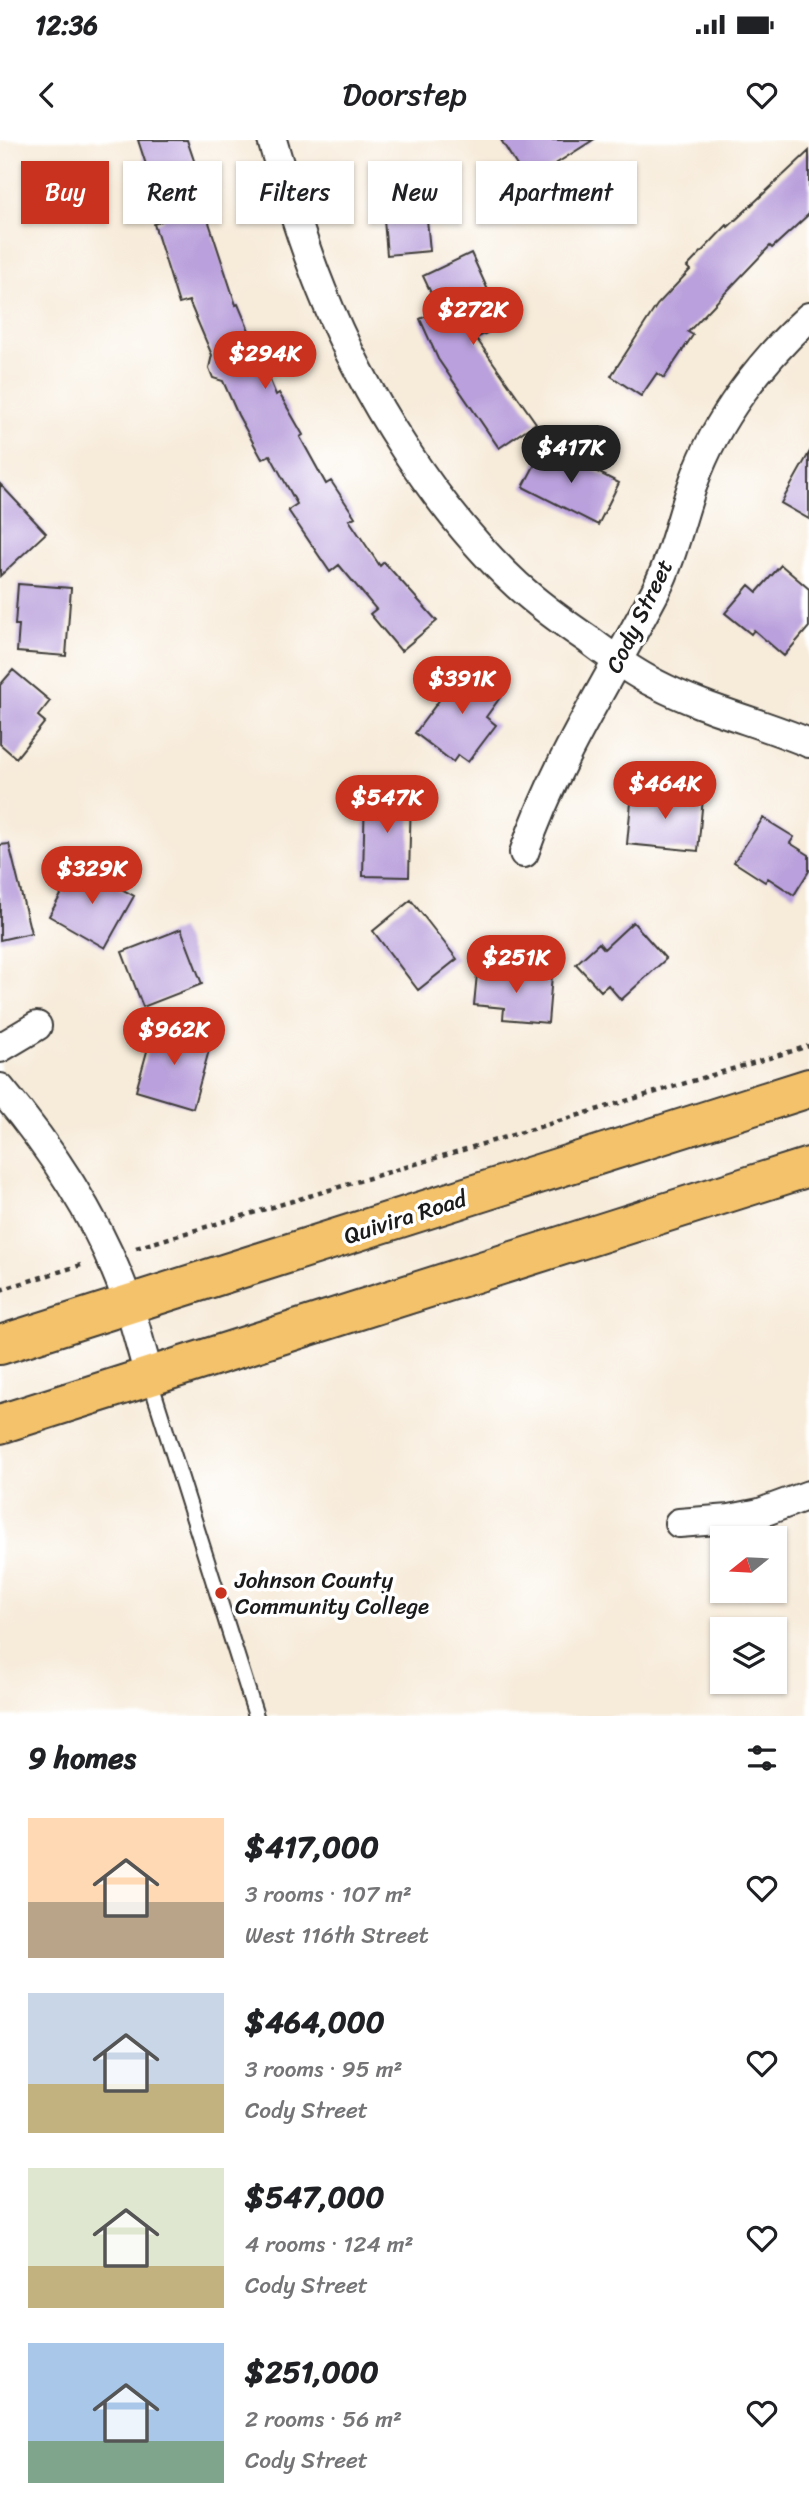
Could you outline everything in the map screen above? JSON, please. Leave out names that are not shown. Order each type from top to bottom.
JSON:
[{"type":"main road","name":"Quivira Road","points":[[0,1345],[809,1088]]},
{"type":"main road","points":[[0,1424],[809,1167]]},
{"type":"street","points":[[272,140],[322,292],[373,397],[422,473],[467,532],[515,583],[541,606],[618,661],[656,684],[809,743]]},
{"type":"street","name":"Cody Street","points":[[524,853],[538,811],[560,765],[657,589],[695,478],[709,446],[738,398],[766,362],[809,317]]},
{"type":"street","points":[[0,1048],[37,1026]]},
{"type":"street","points":[[0,1088],[30,1124],[64,1173],[108,1256],[128,1305],[149,1375]]},
{"type":"street","points":[[679,1523],[760,1513],[809,1495]]},
{"type":"lane","points":[[149,1375],[256,1716]]},
{"type":"path","points":[[0,1290],[809,1046]]},
{"type":"building","points":[[138,140],[187,140],[194,161],[145,161]]},
{"type":"building","points":[[501,140],[593,140],[560,161],[514,161]]},
{"type":"building","points":[[809,151],[809,214],[772,248],[770,246],[688,332],[693,335],[664,378],[657,373],[641,396],[611,376],[657,305],[690,270],[687,267],[727,225],[728,227]]},
{"type":"building","points":[[154,224],[209,224],[236,305],[238,304],[276,395],[279,393],[303,435],[300,437],[326,484],[331,481],[355,517],[349,520],[380,566],[384,562],[437,621],[401,651],[370,614],[376,609],[339,565],[330,572],[288,510],[297,504],[270,455],[262,459],[223,381],[213,378],[209,368],[212,355],[189,301],[179,304]]},
{"type":"building","points":[[384,224],[427,224],[430,251],[387,255]]},
{"type":"building","points":[[471,253],[504,325],[476,338],[536,423],[499,448],[438,359],[420,319],[439,310],[423,276]]},
{"type":"building","points":[[545,445],[619,483],[598,525],[523,487]]},
{"type":"building","points":[[809,453],[809,519],[781,503]]},
{"type":"building","points":[[0,484],[46,533],[0,576]]},
{"type":"building","points":[[781,565],[809,589],[809,627],[784,656],[754,630],[751,634],[725,613],[749,585],[757,592]]},
{"type":"building","points":[[18,584],[71,588],[66,656],[17,652],[19,625],[15,625]]},
{"type":"building","points":[[466,664],[504,692],[486,717],[496,725],[468,762],[458,755],[453,762],[415,733]]},
{"type":"building","points":[[13,670],[50,701],[38,716],[45,722],[16,758],[0,744],[0,685]]},
{"type":"building","points":[[632,792],[703,798],[698,851],[627,844]]},
{"type":"building","points":[[365,793],[411,794],[409,877],[363,876]]},
{"type":"building","points":[[763,818],[794,837],[790,843],[809,855],[809,871],[794,895],[768,878],[765,882],[734,862]]},
{"type":"building","points":[[9,844],[31,933],[0,940],[0,845]]},
{"type":"building","points":[[78,865],[134,896],[105,948],[49,916]]},
{"type":"building","points":[[411,900],[457,959],[418,990],[373,931]]},
{"type":"building","points":[[633,922],[666,959],[621,1000],[608,985],[601,991],[576,964],[599,943],[604,949]]},
{"type":"building","points":[[181,929],[202,984],[143,1007],[122,952]]},
{"type":"building","points":[[507,971],[552,975],[548,1023],[503,1019],[504,1008],[474,1005],[477,974],[507,976]]},
{"type":"building","points":[[154,1026],[211,1043],[193,1108],[136,1091]]},
{"type":"place","name":"Johnson County Community College","points":[[221,1593]]}]
